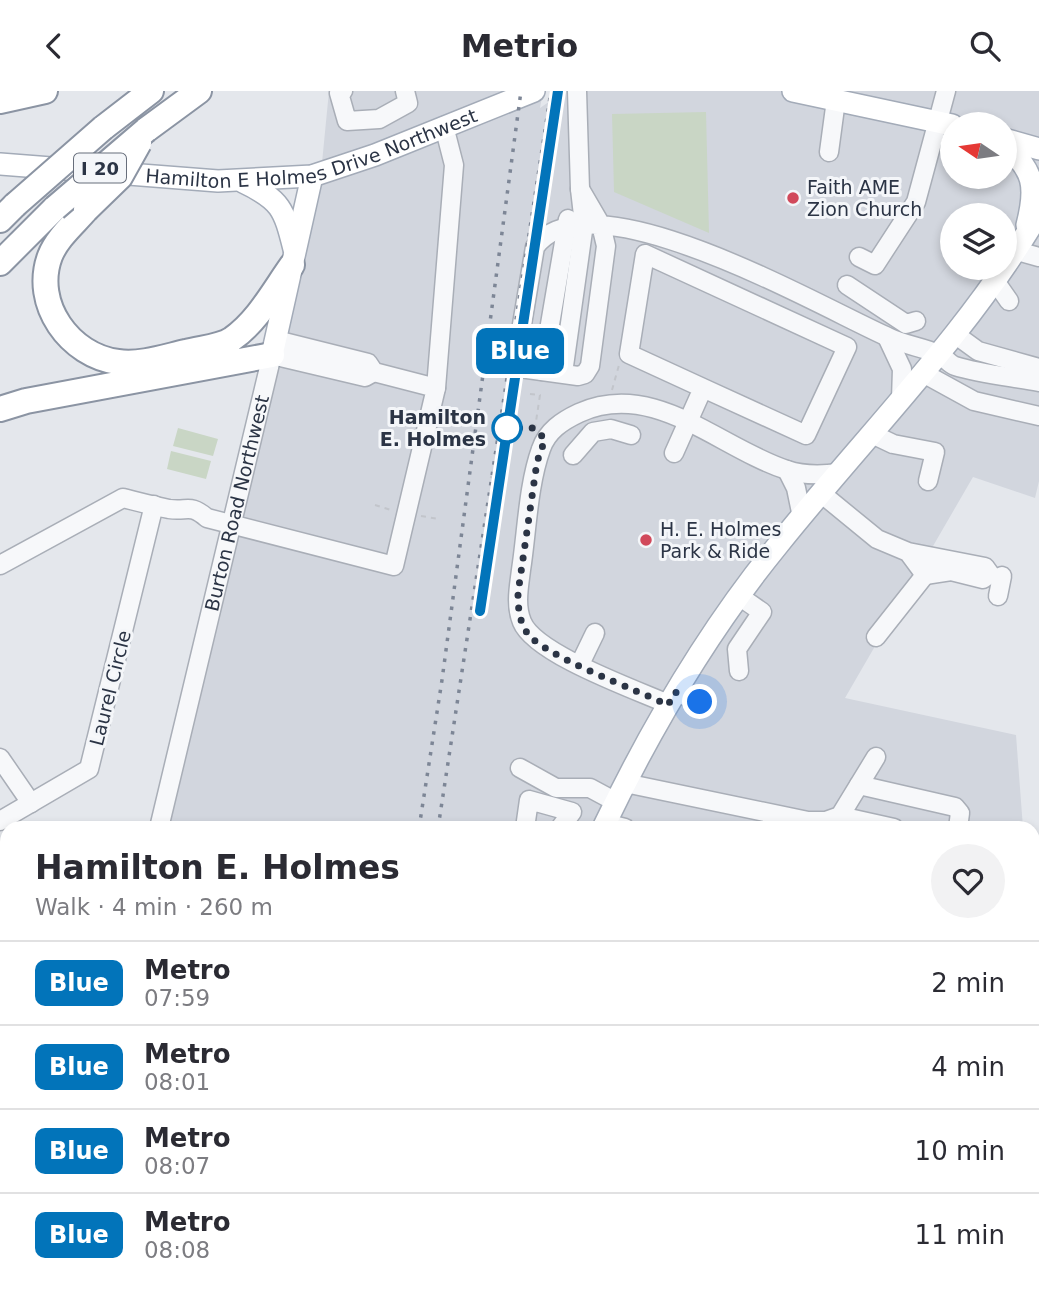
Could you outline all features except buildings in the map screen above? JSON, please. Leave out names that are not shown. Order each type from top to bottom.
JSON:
[{"type":"highway","points":[[0,101],[45,91]]},
{"type":"highway","name":"I 20","points":[[5,213],[103,128],[151,91]]},
{"type":"highway","name":"I 20","points":[[0,263],[55,208],[146,130],[199,91]]},
{"type":"highway","points":[[146,130],[120,177],[86,210],[54,248],[47,274],[52,311],[61,330],[73,342],[103,359],[131,363],[257,337],[274,347]]},
{"type":"highway","points":[[230,341],[254,319],[293,259]]},
{"type":"highway","points":[[0,409],[274,347]]},
{"type":"main road","name":"Hamilton E Holmes Drive Northwest","points":[[0,165],[241,182],[312,176],[387,151],[534,91]]},
{"type":"main road","points":[[793,91],[831,96],[940,122]]},
{"type":"main road","points":[[1017,144],[1039,149]]},
{"type":"main road","points":[[1017,154],[1031,175],[1034,199],[1020,246]]},
{"type":"main road","name":"Burton Road Northwest","points":[[274,347],[312,176]]},
{"type":"main road","points":[[241,182],[277,202],[285,214],[293,259]]},
{"type":"main road","points":[[1017,249],[1039,214]]},
{"type":"main road","points":[[612,821],[620,792],[671,698],[712,634],[802,517],[956,335],[988,280]]},
{"type":"street","points":[[343,91],[339,93],[347,121],[379,119],[408,103],[405,91]]},
{"type":"street","points":[[577,91],[580,189],[593,224],[606,246],[590,366],[585,374],[578,376],[520,368],[516,359],[535,247],[540,239],[565,225],[593,224],[654,234],[693,247],[887,337],[939,354],[954,366],[1039,382]]},
{"type":"street","points":[[945,112],[946,91]]},
{"type":"street","points":[[829,152],[831,96]]},
{"type":"street","points":[[379,119],[387,151]]},
{"type":"street","points":[[0,565],[124,498],[174,510],[182,519],[192,521],[207,518],[394,566],[436,388],[454,165],[444,127]]},
{"type":"street","points":[[859,257],[875,265],[916,202],[926,166],[940,134]]},
{"type":"street","points":[[926,166],[940,176]]},
{"type":"street","points":[[542,371],[565,225],[580,189]]},
{"type":"street","points":[[563,373],[593,224]]},
{"type":"street","points":[[1020,246],[1039,257]]},
{"type":"street","points":[[645,254],[847,347],[806,435],[703,388],[629,354],[645,254]]},
{"type":"street","points":[[993,280],[1009,301]]},
{"type":"street","points":[[847,285],[896,319],[906,324],[916,320]]},
{"type":"street","points":[[956,335],[978,351],[1039,368]]},
{"type":"street","points":[[887,337],[902,369],[901,399]]},
{"type":"street","points":[[274,347],[368,363],[374,372],[436,388]]},
{"type":"street","name":"Burton Road Northwest","points":[[161,821],[274,347]]},
{"type":"street","points":[[955,391],[966,367]]},
{"type":"street","points":[[923,373],[974,401],[1039,416]]},
{"type":"street","points":[[674,453],[703,388]]},
{"type":"street","points":[[700,702],[671,698],[580,664],[539,644],[529,634],[518,608],[537,462],[545,439],[566,419],[609,405],[651,407],[786,470],[815,475],[839,473]]},
{"type":"street","points":[[573,454],[593,432],[611,429],[631,435]]},
{"type":"street","points":[[872,434],[893,444],[935,452],[928,481]]},
{"type":"street","points":[[786,470],[796,488],[802,517]]},
{"type":"street","points":[[822,494],[877,539],[908,552],[952,565],[925,575],[876,638]]},
{"type":"street","name":"Laurel Circle","points":[[0,821],[89,769],[154,505]]},
{"type":"street","points":[[908,552],[925,575]]},
{"type":"street","points":[[998,596],[1002,576]]},
{"type":"street","points":[[739,596],[762,612],[737,649],[740,671]]},
{"type":"street","points":[[580,664],[594,633]]},
{"type":"street","points":[[712,634],[737,649]]},
{"type":"street","points":[[520,768],[556,788],[590,787],[808,821],[826,821],[840,815],[876,757]]},
{"type":"street","points":[[0,758],[31,803]]},
{"type":"street","points":[[859,785],[955,807],[960,813],[959,821]]},
{"type":"street","points":[[526,821],[530,800],[572,812],[566,821]]},
{"type":"street","points":[[840,815],[865,821]]},
{"type":"path","points":[[609,405],[616,369],[629,354]]},
{"type":"path","points":[[530,394],[540,395],[534,428],[545,439]]},
{"type":"path","points":[[490,477],[504,479]]},
{"type":"path","points":[[375,505],[396,511]]},
{"type":"path","points":[[420,516],[439,519]]},
{"type":"shaded area","points":[[329,91],[543,91],[540,108],[565,91],[790,91],[842,104],[849,91],[1039,91],[1039,481],[1035,498],[973,477],[845,698],[1016,735],[1022,821],[160,821],[321,173]]},
{"type":"green space","points":[[706,112],[709,233],[614,192],[612,114]]},
{"type":"green space","points":[[178,428],[218,439],[213,456],[173,446]]},
{"type":"green space","points":[[171,451],[211,461],[206,479],[167,469]]},
{"type":"railway","points":[[420,821],[442,680],[521,91]]},
{"type":"railway","points":[[439,821],[551,91]]},
{"type":"metro line","name":"Blue","points":[[480,611],[558,91]]},
{"type":"place","name":"Faith AME Zion Church","points":[[793,198]]},
{"type":"place","name":"Hamilton E. Holmes","points":[[507,428]]},
{"type":"place","name":"H. E. Holmes Park & Ride","points":[[646,540]]},
{"type":"route","points":[[507,428],[534,428],[545,439],[537,462],[518,593],[518,608],[529,634],[550,650],[668,705],[675,692],[700,702]]}]
